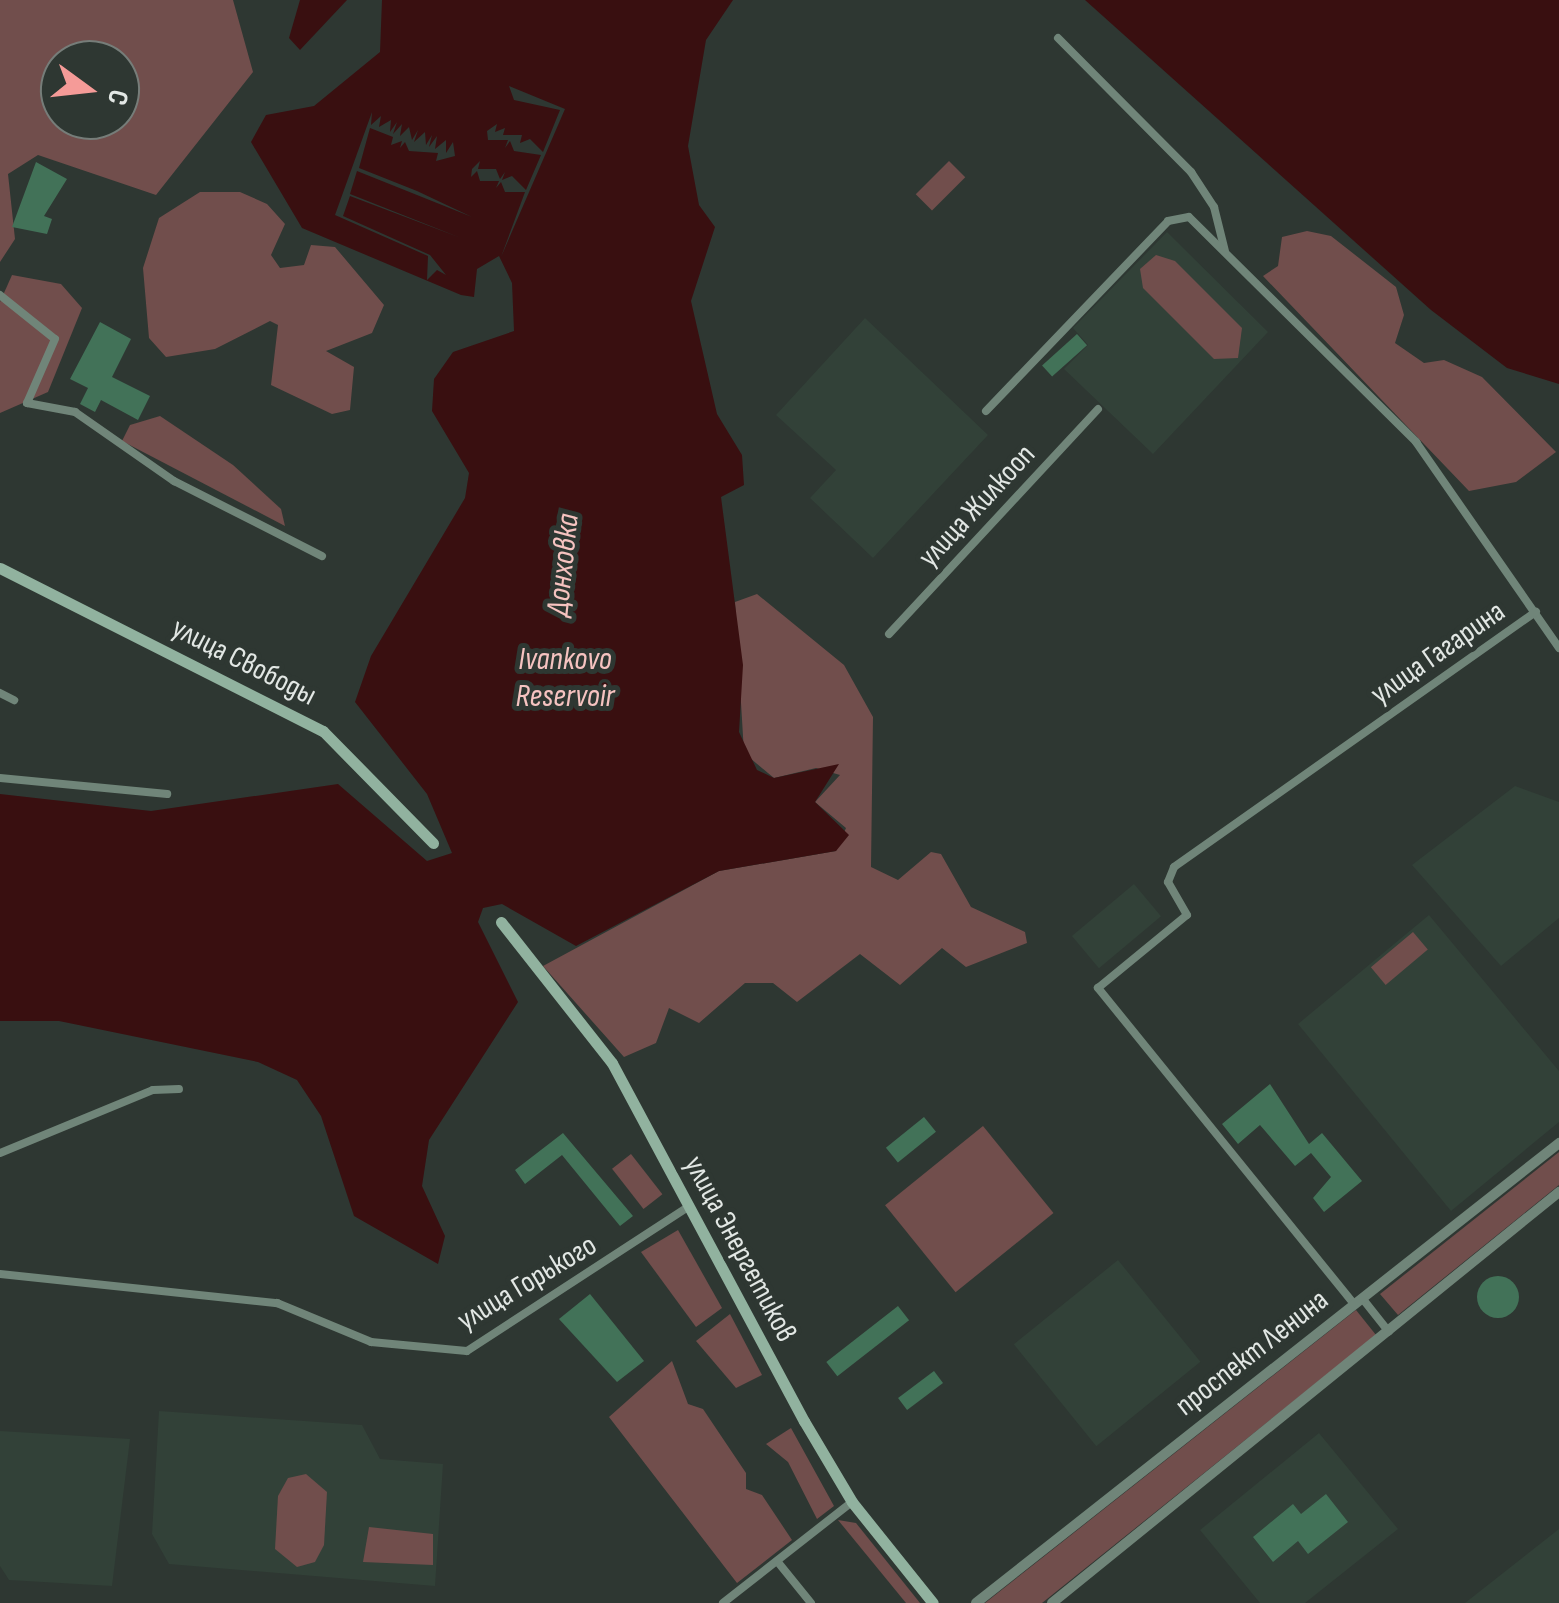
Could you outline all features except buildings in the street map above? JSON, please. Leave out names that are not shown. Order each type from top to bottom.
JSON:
[{"type":"main road","name":"улица Свободы","points":[[0,568],[323,731],[434,843]]},
{"type":"main road","name":"улица Энергетиков","points":[[501,922],[612,1064],[852,1502],[932,1603]]},
{"type":"street","points":[[1058,38],[1191,172],[1214,208],[1225,252]]},
{"type":"street","name":"улица Гагарина","points":[[986,411],[1174,216],[1189,217],[1416,442],[1536,612],[1174,867],[1168,882],[1187,915],[1098,988],[1358,1301]]},
{"type":"street","points":[[0,296],[55,339],[27,403],[74,412],[174,481],[322,556]]},
{"type":"street","name":"улица Жилкооп","points":[[888,634],[1098,409]]},
{"type":"street","points":[[1536,612],[1559,648]]},
{"type":"street","points":[[0,693],[14,700]]},
{"type":"street","points":[[0,778],[167,794]]},
{"type":"street","points":[[0,1153],[153,1090],[178,1089]]},
{"type":"street","name":"проспект Ленина","points":[[976,1603],[1559,1143]]},
{"type":"street","points":[[1052,1603],[1559,1192]]},
{"type":"street","name":"улица Горького","points":[[0,1274],[264,1301],[371,1342],[466,1351],[688,1208]]},
{"type":"street","points":[[1358,1301],[1389,1332]]},
{"type":"street","points":[[723,1603],[852,1502]]},
{"type":"street","points":[[777,1561],[811,1603]]},
{"type":"shaded area","points":[[0,0],[233,0],[253,72],[156,195],[38,155],[8,174],[15,239],[0,262]]},
{"type":"shaded area","points":[[949,161],[965,177],[932,210],[916,194]]},
{"type":"shaded area","points":[[200,192],[240,192],[267,204],[285,224],[271,255],[280,268],[304,265],[311,245],[335,247],[384,305],[372,333],[326,351],[354,367],[350,410],[332,414],[271,385],[278,325],[270,321],[215,349],[166,357],[149,338],[143,268],[159,218]]},
{"type":"shaded area","points":[[1307,231],[1331,236],[1396,287],[1404,315],[1395,343],[1424,363],[1444,360],[1482,377],[1556,452],[1516,482],[1469,491],[1263,276],[1278,266],[1282,237]]},
{"type":"shaded area","points":[[1167,232],[1268,332],[1153,454],[1064,369],[1088,345],[1073,328]]},
{"type":"shaded area","points":[[1156,255],[1175,261],[1242,328],[1238,358],[1214,359],[1143,288],[1140,269]]},
{"type":"shaded area","points":[[12,275],[61,284],[82,308],[48,392],[0,413],[0,302]]},
{"type":"shaded area","points":[[865,318],[988,435],[873,558],[810,498],[836,470],[776,415]]},
{"type":"shaded area","points":[[160,416],[233,465],[281,509],[285,526],[122,441],[130,425]]},
{"type":"shaded area","points":[[757,594],[844,665],[873,717],[871,867],[898,880],[931,852],[941,854],[971,907],[1025,932],[1027,943],[966,967],[942,948],[900,985],[860,954],[797,1002],[773,983],[745,983],[699,1023],[669,1008],[656,1043],[624,1057],[543,966],[719,871],[836,851],[846,828],[815,802],[840,775],[816,768],[774,778],[744,753],[735,602]]},
{"type":"shaded area","points":[[1515,786],[1559,802],[1559,918],[1501,966],[1412,865]]},
{"type":"shaded area","points":[[1134,884],[1161,916],[1099,968],[1072,936]]},
{"type":"shaded area","points":[[1429,915],[1559,1071],[1559,1122],[1451,1211],[1298,1024]]},
{"type":"shaded area","points":[[1413,932],[1428,950],[1386,985],[1371,967]]},
{"type":"shaded area","points":[[983,1126],[1053,1213],[956,1292],[885,1205]]},
{"type":"shaded area","points":[[1559,1152],[1559,1185],[1398,1315],[1380,1294]]},
{"type":"shaded area","points":[[631,1154],[662,1194],[643,1209],[612,1169]]},
{"type":"shaded area","points":[[678,1230],[722,1308],[696,1327],[641,1252]]},
{"type":"shaded area","points":[[1118,1260],[1200,1362],[1096,1446],[1014,1344]]},
{"type":"shaded area","points":[[1356,1310],[1376,1335],[1042,1603],[985,1603]]},
{"type":"shaded area","points":[[730,1314],[762,1375],[736,1388],[696,1341]]},
{"type":"shaded area","points":[[672,1361],[688,1404],[703,1409],[746,1473],[746,1489],[762,1495],[792,1540],[737,1583],[609,1417]]},
{"type":"shaded area","points":[[159,1411],[362,1425],[380,1459],[443,1464],[435,1586],[169,1564],[152,1534]]},
{"type":"shaded area","points":[[791,1428],[834,1506],[817,1519],[788,1462],[766,1444]]},
{"type":"shaded area","points":[[0,1431],[130,1439],[112,1586],[9,1580],[0,1566]]},
{"type":"shaded area","points":[[1319,1433],[1398,1529],[1305,1603],[1260,1603],[1200,1530]]},
{"type":"shaded area","points":[[306,1474],[327,1492],[324,1545],[315,1562],[297,1567],[275,1549],[278,1496],[288,1478]]},
{"type":"shaded area","points":[[838,1520],[856,1523],[920,1603],[906,1603]]},
{"type":"shaded area","points":[[369,1527],[433,1534],[433,1565],[363,1562]]},
{"type":"shaded area","points":[[1559,1529],[1559,1603],[1465,1603]]},
{"type":"water","points":[[300,0],[347,0],[300,50],[289,38]]},
{"type":"water","name":"Ivankovo Reservoir","points":[[382,0],[733,0],[706,40],[688,146],[699,205],[715,227],[691,301],[717,414],[742,455],[744,485],[721,497],[743,665],[739,732],[757,770],[774,778],[839,764],[815,802],[849,835],[836,851],[719,871],[576,946],[502,904],[483,908],[478,922],[518,1002],[429,1140],[422,1186],[445,1236],[438,1264],[354,1216],[321,1116],[297,1080],[258,1062],[59,1021],[0,1021],[0,794],[151,811],[338,784],[427,861],[452,853],[427,794],[355,702],[371,656],[465,498],[469,473],[432,411],[434,379],[453,352],[514,331],[512,283],[499,256],[477,269],[474,297],[461,295],[302,228],[251,142],[266,115],[314,106],[380,52]]},
{"type":"water","points":[[1085,0],[1559,0],[1559,384],[1507,368],[1431,310]]},
{"type":"pier","points":[[509,86],[565,109],[501,257],[525,192],[505,192],[501,182],[496,188],[499,181],[480,181],[477,171],[471,177],[472,169],[480,161],[478,169],[496,169],[500,179],[505,172],[502,180],[512,176],[526,190],[541,155],[514,151],[510,141],[505,148],[508,140],[488,140],[487,131],[497,124],[495,132],[505,128],[503,135],[522,135],[520,143],[530,139],[543,152],[560,110],[514,100]]},
{"type":"pier","points":[[372,112],[371,125],[381,116],[379,127],[391,120],[390,132],[397,122],[393,134],[402,124],[400,136],[409,127],[412,140],[418,130],[414,142],[425,132],[426,145],[432,135],[429,147],[437,136],[435,149],[446,140],[446,153],[453,142],[455,156],[436,161],[438,153],[409,151],[405,142],[400,148],[402,141],[391,145],[393,137],[370,128],[359,168],[472,217],[357,171],[350,194],[461,238],[350,196],[343,216],[430,255],[446,275],[437,270],[427,280],[428,256],[335,215]]},
{"type":"water label","name":"Донховка","points":[[564,565]]}]
